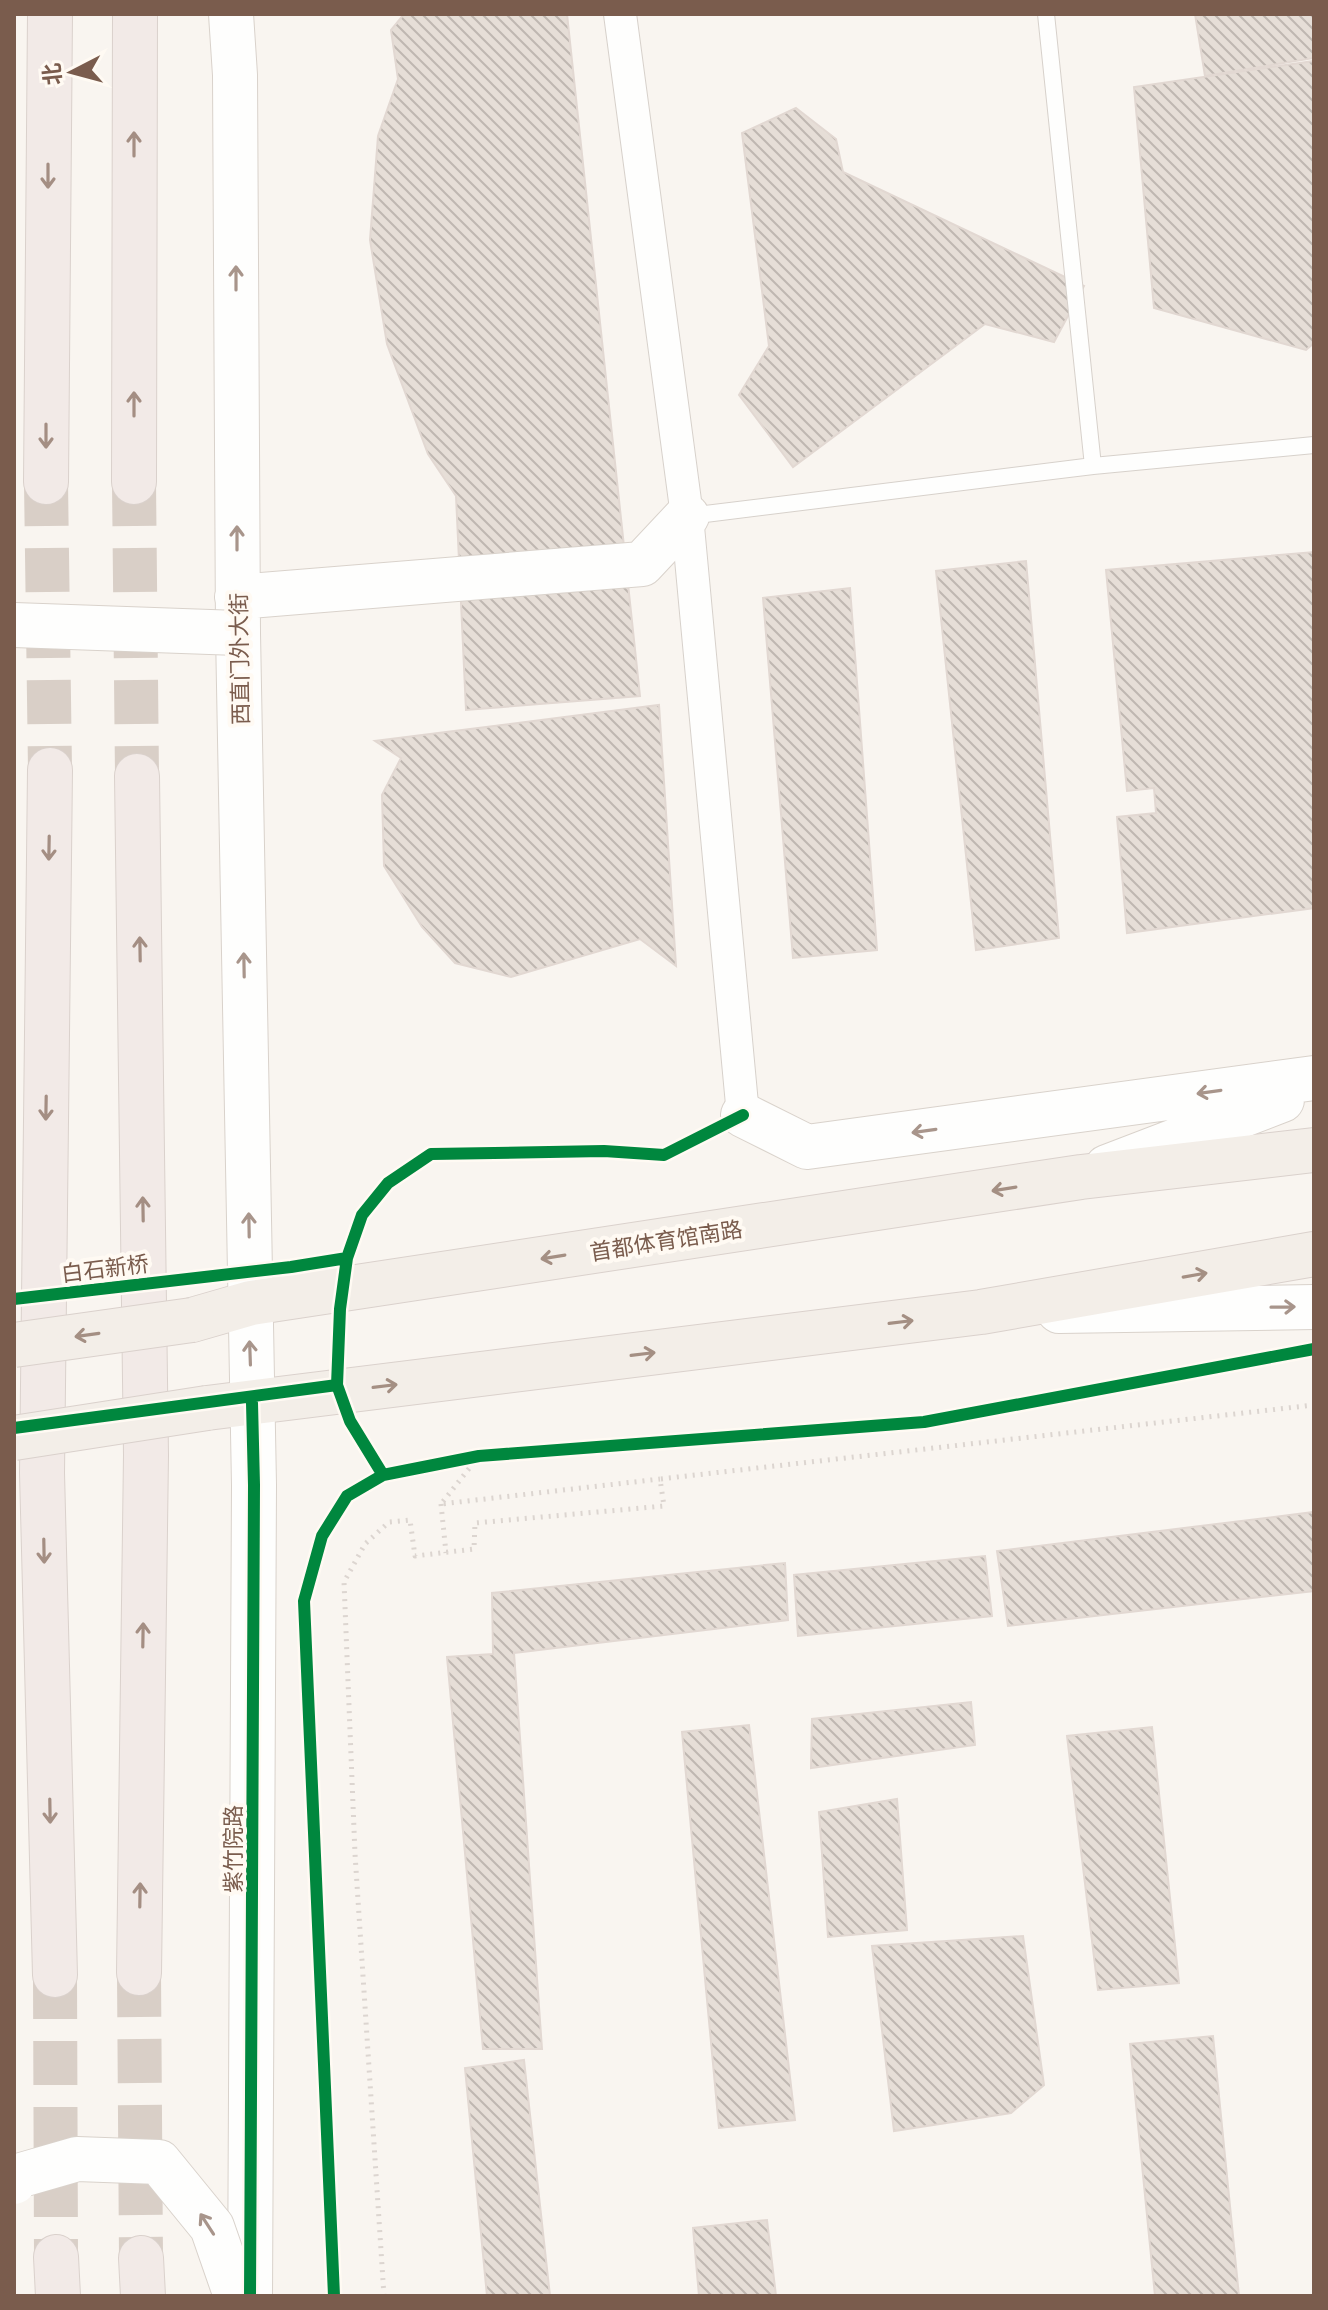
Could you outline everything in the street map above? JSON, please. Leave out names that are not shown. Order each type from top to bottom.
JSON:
[{"type":"highway","points":[[46,482],[50,14]]},
{"type":"highway","points":[[134,482],[135,14]]},
{"type":"highway","points":[[50,770],[42,1473],[55,1975]]},
{"type":"highway","points":[[137,776],[146,1455],[139,1973]]},
{"type":"main road","name":"首都体育馆南路","points":[[14,1345],[192,1320],[251,1303],[1081,1177],[1314,1150]]},
{"type":"main road","points":[[14,1438],[207,1408],[981,1312],[1314,1254]]},
{"type":"street","name":"西直门外大街","points":[[231,14],[235,75],[238,615],[252,1403]]},
{"type":"street","points":[[620,14],[687,516],[743,1115],[807,1147],[1314,1078]]},
{"type":"street","points":[[14,625],[238,615],[642,564],[687,516]]},
{"type":"street","name":"首都体育馆南路","points":[[1081,1177],[1314,1087]]},
{"type":"street","points":[[981,1312],[1314,1307]]},
{"type":"street","name":"紫竹院路","points":[[250,2296],[252,1403]]},
{"type":"street","points":[[14,2182],[18,2176],[77,2159],[159,2162],[212,2227],[236,2296]]},
{"type":"lane","points":[[1046,14],[1093,466]]},
{"type":"lane","points":[[687,516],[1093,466],[1314,445]]},
{"type":"path","points":[[441,1504],[1314,1405]]},
{"type":"path","points":[[465,1458],[495,1455]]},
{"type":"path","points":[[446,1553],[441,1504],[479,1456]]},
{"type":"path","points":[[384,2296],[355,1854],[344,1582],[365,1544],[389,1522],[410,1520],[415,1556],[474,1549],[475,1523],[664,1506],[660,1479]]},
{"type":"building","points":[[404,14],[567,14],[640,696],[466,710],[456,496],[428,454],[387,344],[370,240],[378,136],[398,79],[391,30]]},
{"type":"building","points":[[1195,14],[1314,14],[1314,58],[1205,76]]},
{"type":"building","points":[[1314,61],[1314,343],[1306,350],[1154,308],[1134,87]]},
{"type":"building","points":[[796,108],[836,139],[843,172],[1084,286],[1054,342],[985,324],[793,467],[739,395],[769,346],[742,133]]},
{"type":"building","points":[[1314,552],[1314,908],[1127,933],[1117,817],[1156,813],[1154,788],[1127,791],[1106,570]]},
{"type":"building","points":[[1026,561],[1059,938],[976,950],[936,571]]},
{"type":"building","points":[[850,588],[877,950],[793,958],[763,598]]},
{"type":"building","points":[[659,705],[676,966],[640,939],[511,977],[455,963],[422,927],[384,866],[382,795],[401,758],[375,741]]},
{"type":"building","points":[[1314,1512],[1314,1591],[1008,1626],[997,1551]]},
{"type":"building","points":[[985,1556],[992,1616],[798,1636],[794,1575]]},
{"type":"building","points":[[785,1563],[788,1620],[514,1653],[542,2049],[483,2049],[447,1657],[493,1654],[492,1593]]},
{"type":"building","points":[[971,1702],[975,1745],[811,1768],[812,1719]]},
{"type":"building","points":[[749,1725],[795,2120],[719,2128],[682,1732]]},
{"type":"building","points":[[1152,1727],[1179,1983],[1098,1990],[1067,1736]]},
{"type":"building","points":[[897,1799],[907,1930],[828,1937],[819,1812]]},
{"type":"building","points":[[1023,1936],[1044,2085],[1011,2113],[894,2131],[872,1946]]},
{"type":"building","points":[[1213,2036],[1239,2296],[1155,2296],[1130,2044]]},
{"type":"building","points":[[524,2060],[550,2296],[487,2296],[465,2068]]},
{"type":"building","points":[[767,2220],[776,2296],[699,2296],[693,2228]]},
{"type":"tunnel","points":[[46,482],[50,770]]},
{"type":"tunnel","points":[[134,482],[137,776]]},
{"type":"tunnel","points":[[139,1973],[141,2258]]},
{"type":"tunnel","points":[[55,1975],[56,2257]]},
{"type":"cycle path","points":[[383,1475],[350,1421],[337,1385],[340,1309],[347,1258],[362,1215],[388,1183],[431,1154],[604,1151],[664,1155],[743,1115]]},
{"type":"cycle path","name":"白石新桥","points":[[14,1299],[347,1258]]},
{"type":"cycle path","points":[[334,2296],[304,1601],[322,1536],[347,1496],[383,1475],[479,1456],[924,1422],[1314,1349]]},
{"type":"cycle path","points":[[14,1428],[337,1385]]},
{"type":"cycle path","points":[[250,2296],[252,1403]]}]
